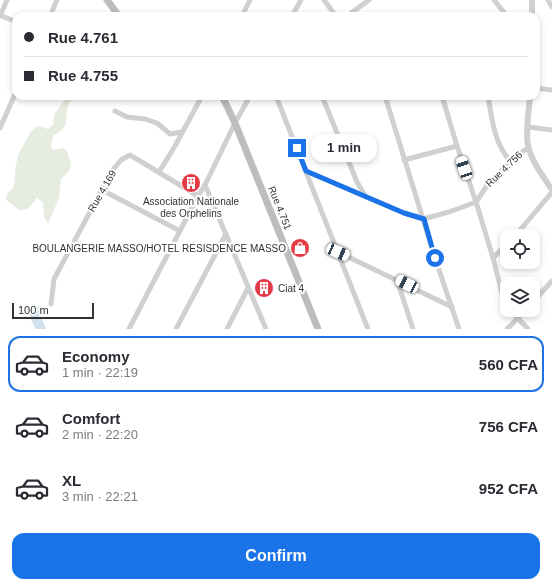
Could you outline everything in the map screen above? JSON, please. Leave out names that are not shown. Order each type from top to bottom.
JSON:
[{"type":"main road","points":[[108,0],[116,12]]},
{"type":"main road","name":"Rue 4.751","points":[[224,100],[235,123],[318,329]]},
{"type":"street","points":[[7,0],[0,15],[12,20]]},
{"type":"street","points":[[52,12],[57,0]]},
{"type":"street","points":[[244,12],[250,0]]},
{"type":"street","points":[[294,12],[301,0]]},
{"type":"street","points":[[324,0],[333,12]]},
{"type":"street","points":[[352,12],[369,0]]},
{"type":"street","points":[[494,0],[504,12]]},
{"type":"street","points":[[532,0],[532,12]]},
{"type":"street","points":[[548,0],[552,7]]},
{"type":"street","points":[[540,88],[552,90]]},
{"type":"street","points":[[0,128],[12,100]]},
{"type":"street","points":[[159,172],[176,146],[200,100]]},
{"type":"street","points":[[129,329],[248,100]]},
{"type":"street","points":[[278,100],[368,329]]},
{"type":"street","points":[[324,100],[357,182],[366,197]]},
{"type":"street","points":[[386,100],[437,264],[459,329]]},
{"type":"street","points":[[443,100],[494,258],[500,284]]},
{"type":"street","points":[[489,100],[492,124],[500,148],[510,161]]},
{"type":"street","points":[[521,229],[552,191],[537,167],[528,146],[530,100]]},
{"type":"street","points":[[116,111],[127,117],[145,119],[157,123],[170,134],[182,132]]},
{"type":"street","points":[[528,127],[552,130]]},
{"type":"street","points":[[404,160],[429,155],[457,146]]},
{"type":"street","name":"Rue 4.756","points":[[476,202],[488,184],[510,161],[528,146]]},
{"type":"street","name":"Rue 4.169","points":[[51,304],[54,279],[112,171],[121,160],[130,155],[198,196]]},
{"type":"street","points":[[306,171],[404,213],[424,219],[476,202]]},
{"type":"street","points":[[205,185],[266,329]]},
{"type":"street","points":[[102,190],[180,231]]},
{"type":"street","points":[[176,329],[226,234]]},
{"type":"street","points":[[338,252],[452,307]]},
{"type":"street","points":[[494,258],[500,252]]},
{"type":"street","points":[[397,280],[413,329]]},
{"type":"street","points":[[540,294],[552,281]]},
{"type":"street","points":[[227,329],[248,288]]},
{"type":"street","points":[[507,329],[518,319],[528,329]]},
{"type":"shaded area","points":[[64,100],[73,100],[67,109],[66,124],[62,130],[53,136],[51,147],[53,150],[63,148],[67,151],[71,166],[68,172],[61,179],[59,198],[48,224],[44,216],[43,203],[37,198],[28,209],[19,210],[5,199],[7,194],[14,187],[16,164],[19,153],[32,130],[38,126],[48,129],[53,125],[54,115]]},
{"type":"waterway","points":[[36,311],[35,316],[41,329]]},
{"type":"place","name":"Association Nationale des Orphelins","points":[[191,183]]},
{"type":"place","name":"BOULANGERIE MASSO/HOTEL RESISDENCE MASSO","points":[[300,248]]},
{"type":"place","name":"Ciat 4","points":[[264,288]]},
{"type":"route","points":[[297,148],[306,171],[404,213],[424,219],[435,258]]}]
